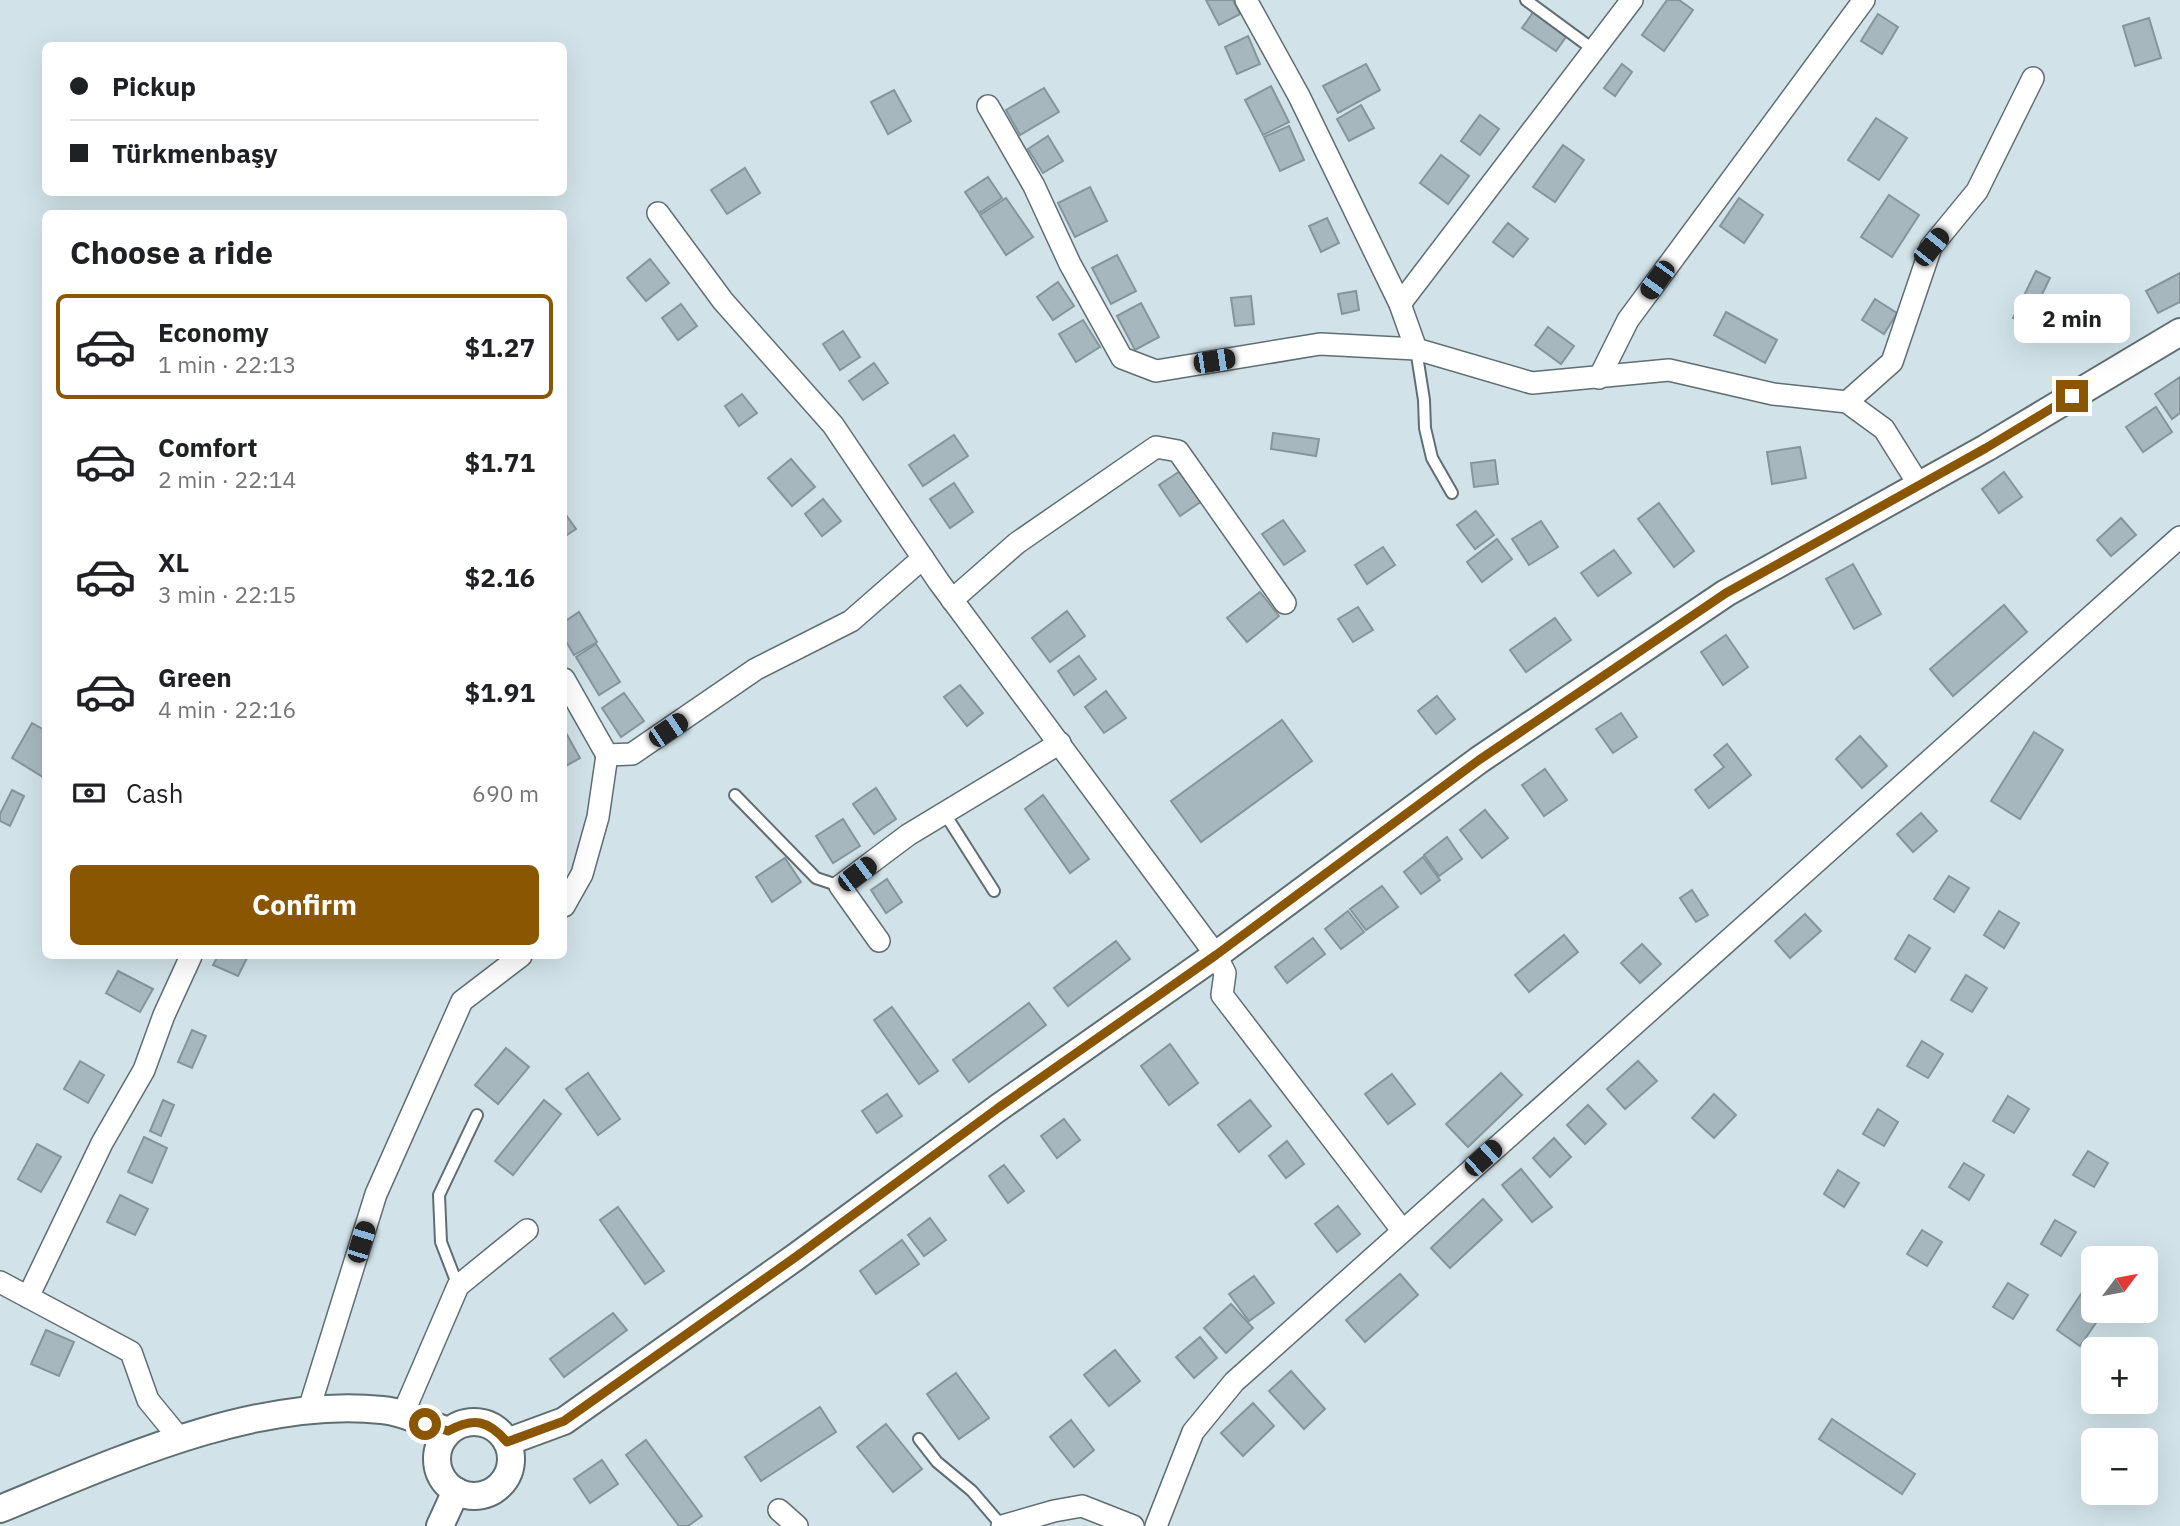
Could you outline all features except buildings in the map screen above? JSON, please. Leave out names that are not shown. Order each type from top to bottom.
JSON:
[{"type":"street","points":[[1246,0],[1299,96],[1400,304],[1416,349]]},
{"type":"street","points":[[1400,304],[1632,0]]},
{"type":"street","points":[[1599,378],[1628,320],[1864,0]]},
{"type":"street","points":[[1847,402],[1892,362],[1931,247],[1977,191],[2033,78]]},
{"type":"street","points":[[988,106],[1034,186],[1070,264],[1122,358],[1156,372],[1320,344],[1416,349],[1532,383],[1670,370],[1773,394],[1847,402],[1884,429],[1919,485]]},
{"type":"street","points":[[658,213],[723,301],[833,425],[952,600],[1216,955],[1225,973],[1222,995],[1402,1230]]},
{"type":"street","points":[[507,1442],[564,1421],[797,1256],[998,1108],[1216,955],[1479,760],[1726,593],[1986,448],[2180,332]]},
{"type":"street","points":[[952,600],[1017,543],[1156,447],[1178,451],[1285,603]]},
{"type":"street","points":[[1156,1526],[1193,1432],[1226,1392],[1402,1230],[2180,537]]},
{"type":"street","points":[[607,755],[632,754],[756,669],[851,621],[923,558]]},
{"type":"street","points":[[567,684],[607,755],[598,817],[582,874],[567,901]]},
{"type":"street","points":[[879,941],[840,886],[908,835],[1060,743]]},
{"type":"street","points":[[28,1297],[102,1143],[144,1070],[163,1015],[190,959]]},
{"type":"street","points":[[309,1409],[376,1194],[462,1001],[517,959]]},
{"type":"street","points":[[402,1416],[458,1286],[527,1230]]},
{"type":"street","points":[[0,1282],[131,1352],[148,1400],[180,1439]]},
{"type":"street","points":[[0,1509],[117,1461],[180,1439],[309,1409],[385,1410],[448,1431]]},
{"type":"street","points":[[478,1422],[495,1428],[507,1442],[511,1460],[508,1475],[487,1494],[471,1497],[456,1492],[447,1486],[439,1474],[436,1461],[439,1444],[448,1431],[462,1423],[478,1422]]},
{"type":"street","points":[[440,1526],[456,1492]]},
{"type":"street","points":[[1002,1526],[1082,1506],[1133,1526]]},
{"type":"street","points":[[779,1510],[797,1526]]},
{"type":"lane","points":[[1526,0],[1594,50]]},
{"type":"lane","points":[[1416,349],[1424,400],[1424,428],[1432,458],[1452,494]]},
{"type":"lane","points":[[735,795],[816,878],[840,886]]},
{"type":"lane","points":[[945,814],[994,891]]},
{"type":"lane","points":[[458,1286],[441,1242],[439,1195],[477,1115]]},
{"type":"lane","points":[[919,1439],[937,1462],[972,1491],[1002,1526]]},
{"type":"route","points":[[425,1424],[448,1431],[462,1423],[478,1422],[495,1428],[507,1442],[564,1421],[797,1256],[998,1108],[1216,955],[1501,745],[1726,593],[1986,448],[2072,396]]}]
